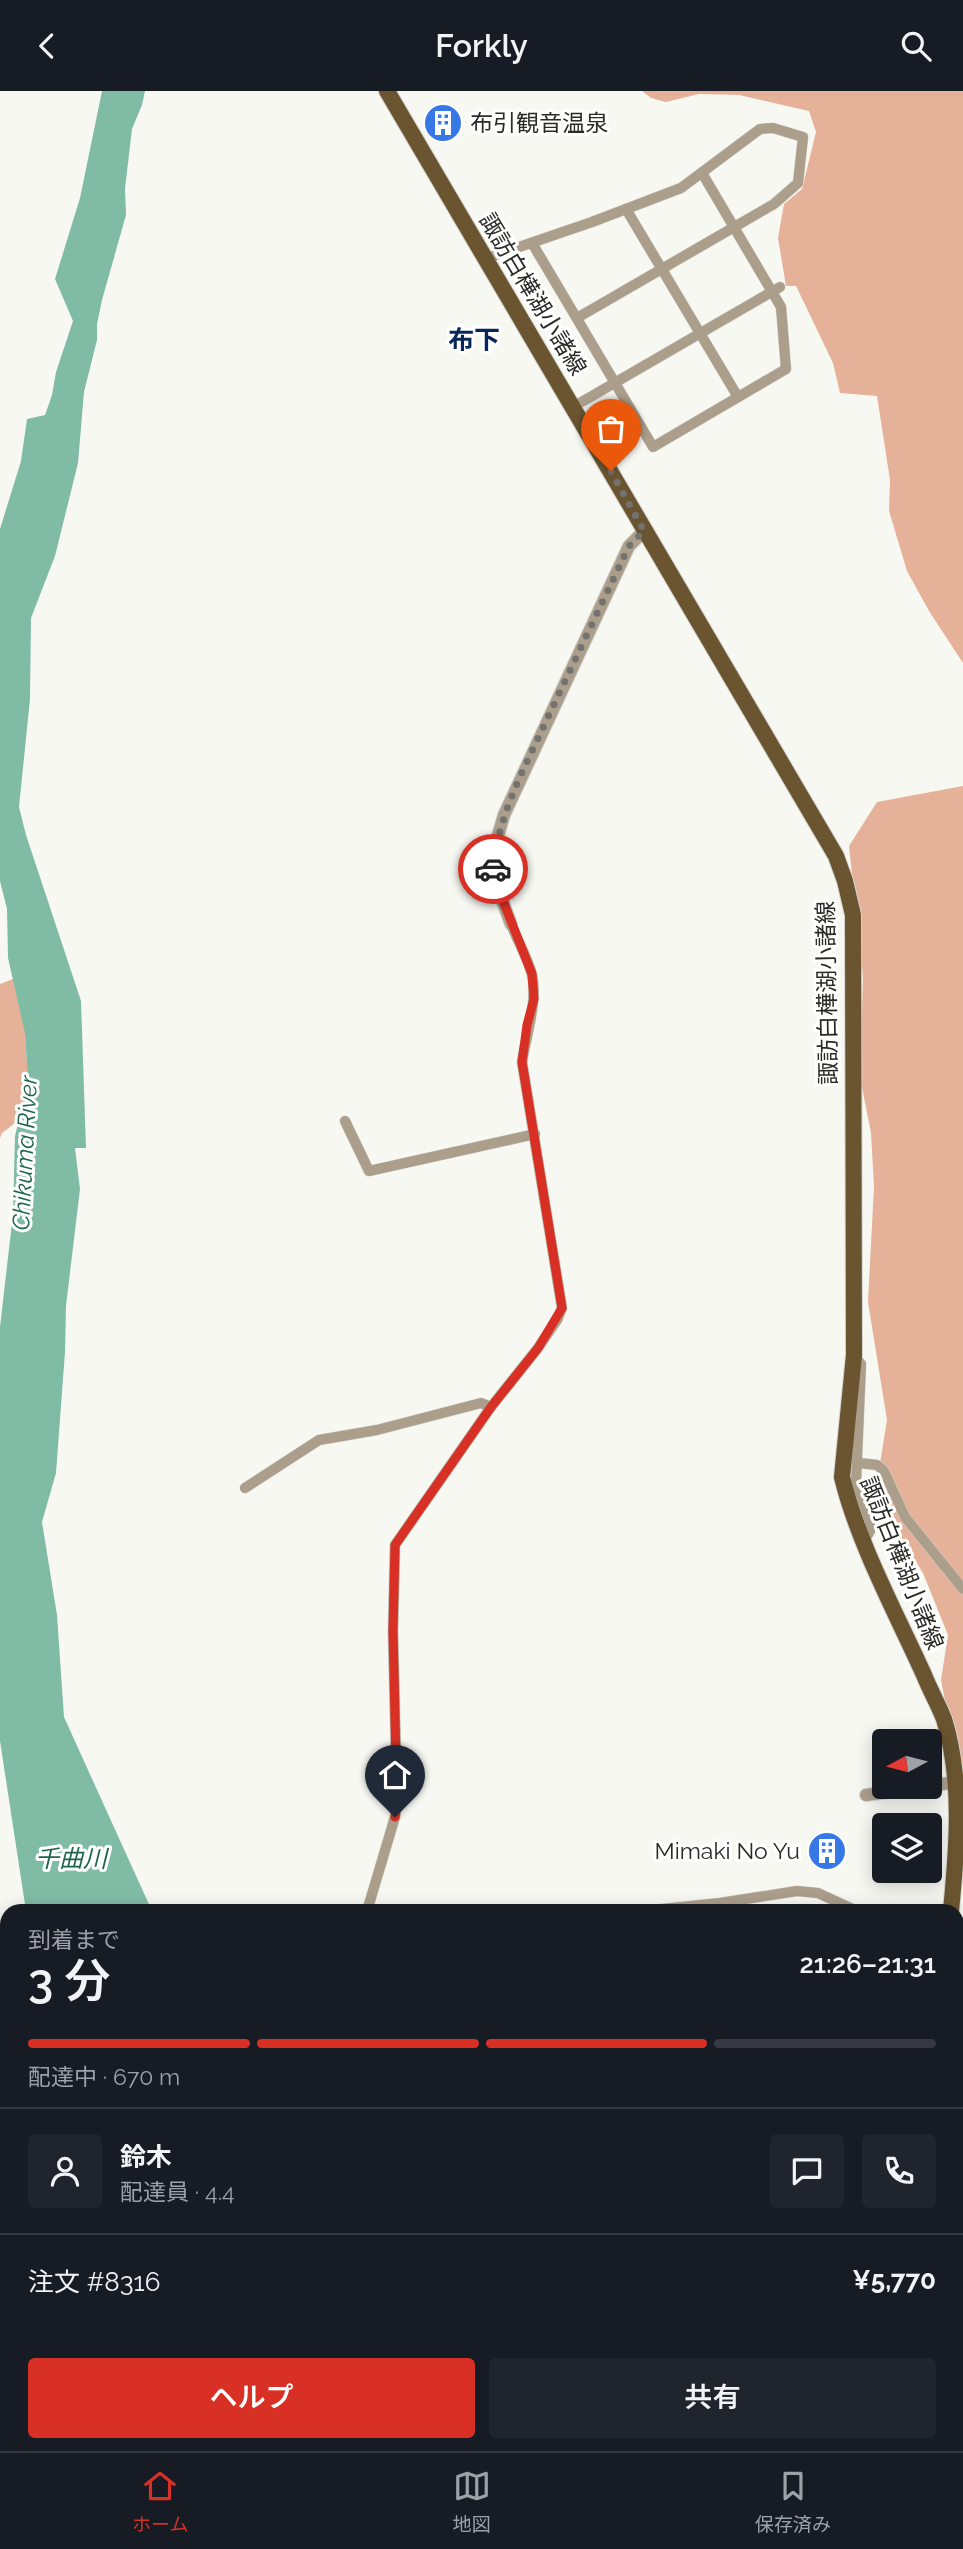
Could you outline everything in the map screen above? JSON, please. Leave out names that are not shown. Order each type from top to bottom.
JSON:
[{"type":"main road","name":"諏訪白樺湖小諸線","points":[[387,91],[836,856],[845,881],[853,915],[854,1355],[842,1477],[864,1541],[944,1720],[956,1782],[958,1829],[952,1904]]},
{"type":"street","points":[[486,258],[681,188],[761,129],[773,128],[803,137],[798,183],[774,204],[577,317]]},
{"type":"street","points":[[532,243],[653,447],[786,369],[781,307],[775,289],[733,227],[702,173]]},
{"type":"street","points":[[626,208],[738,397]]},
{"type":"street","points":[[573,407],[775,289]]},
{"type":"street","points":[[369,1904],[397,1802],[393,1619],[395,1545],[491,1407],[538,1348],[562,1308],[522,1062],[534,999],[532,974],[492,873],[495,846],[504,815],[629,546],[644,531]]},
{"type":"street","points":[[345,1121],[369,1171],[535,1134]]},
{"type":"street","points":[[854,1355],[861,1364],[859,1463],[856,1482],[870,1522],[870,1531],[864,1541]]},
{"type":"street","points":[[245,1489],[319,1440],[377,1430],[481,1403],[491,1407]]},
{"type":"street","points":[[859,1463],[877,1465],[884,1471],[905,1517],[963,1589]]},
{"type":"street","points":[[942,1784],[956,1782]]},
{"type":"street","points":[[866,1795],[872,1794]]},
{"type":"street","points":[[710,1904],[797,1891],[818,1893],[842,1904]]},
{"type":"shaded area","points":[[642,91],[963,91],[963,663],[907,571],[889,511],[890,480],[877,396],[840,393],[833,363],[796,286],[786,286],[778,238],[784,204],[802,189],[816,132],[809,111],[739,95],[699,94],[666,102],[651,98]]},
{"type":"shaded area","points":[[963,786],[963,1794],[941,1680],[948,1635],[923,1573],[875,1494],[887,1420],[868,1302],[874,1186],[871,1133],[860,1077],[863,977],[849,846],[877,802]]},
{"type":"shaded area","points":[[13,979],[25,1029],[28,1081],[19,1120],[2,1133],[0,1138],[0,984]]},
{"type":"water","name":"千曲川","points":[[102,91],[145,91],[132,129],[125,189],[126,215],[102,300],[97,340],[84,392],[78,463],[55,556],[31,618],[30,699],[19,807],[81,1001],[86,1148],[75,1148],[80,1189],[66,1306],[56,1473],[42,1522],[57,1615],[64,1717],[149,1904],[25,1904],[0,1741],[0,1327],[13,1214],[15,1136],[28,1081],[25,1033],[8,958],[7,909],[0,881],[0,529],[21,461],[27,419],[45,415],[73,321],[55,279],[80,198]]},
{"type":"way so far","points":[[493,869],[495,846],[504,815],[629,546],[644,531],[611,471]]},
{"type":"place","name":"布引観音温泉","points":[[443,123]]},
{"type":"place","name":"Mimaki No Yu","points":[[827,1851]]},
{"type":"district","name":"布下","points":[[474,340]]},
{"type":"route","points":[[395,1817],[395,1545],[491,1407],[538,1348],[562,1308],[522,1062],[534,999],[532,974],[510,924],[492,873],[493,869]]},
{"type":"water label","name":"Chikuma River","points":[[25,1153]]}]
